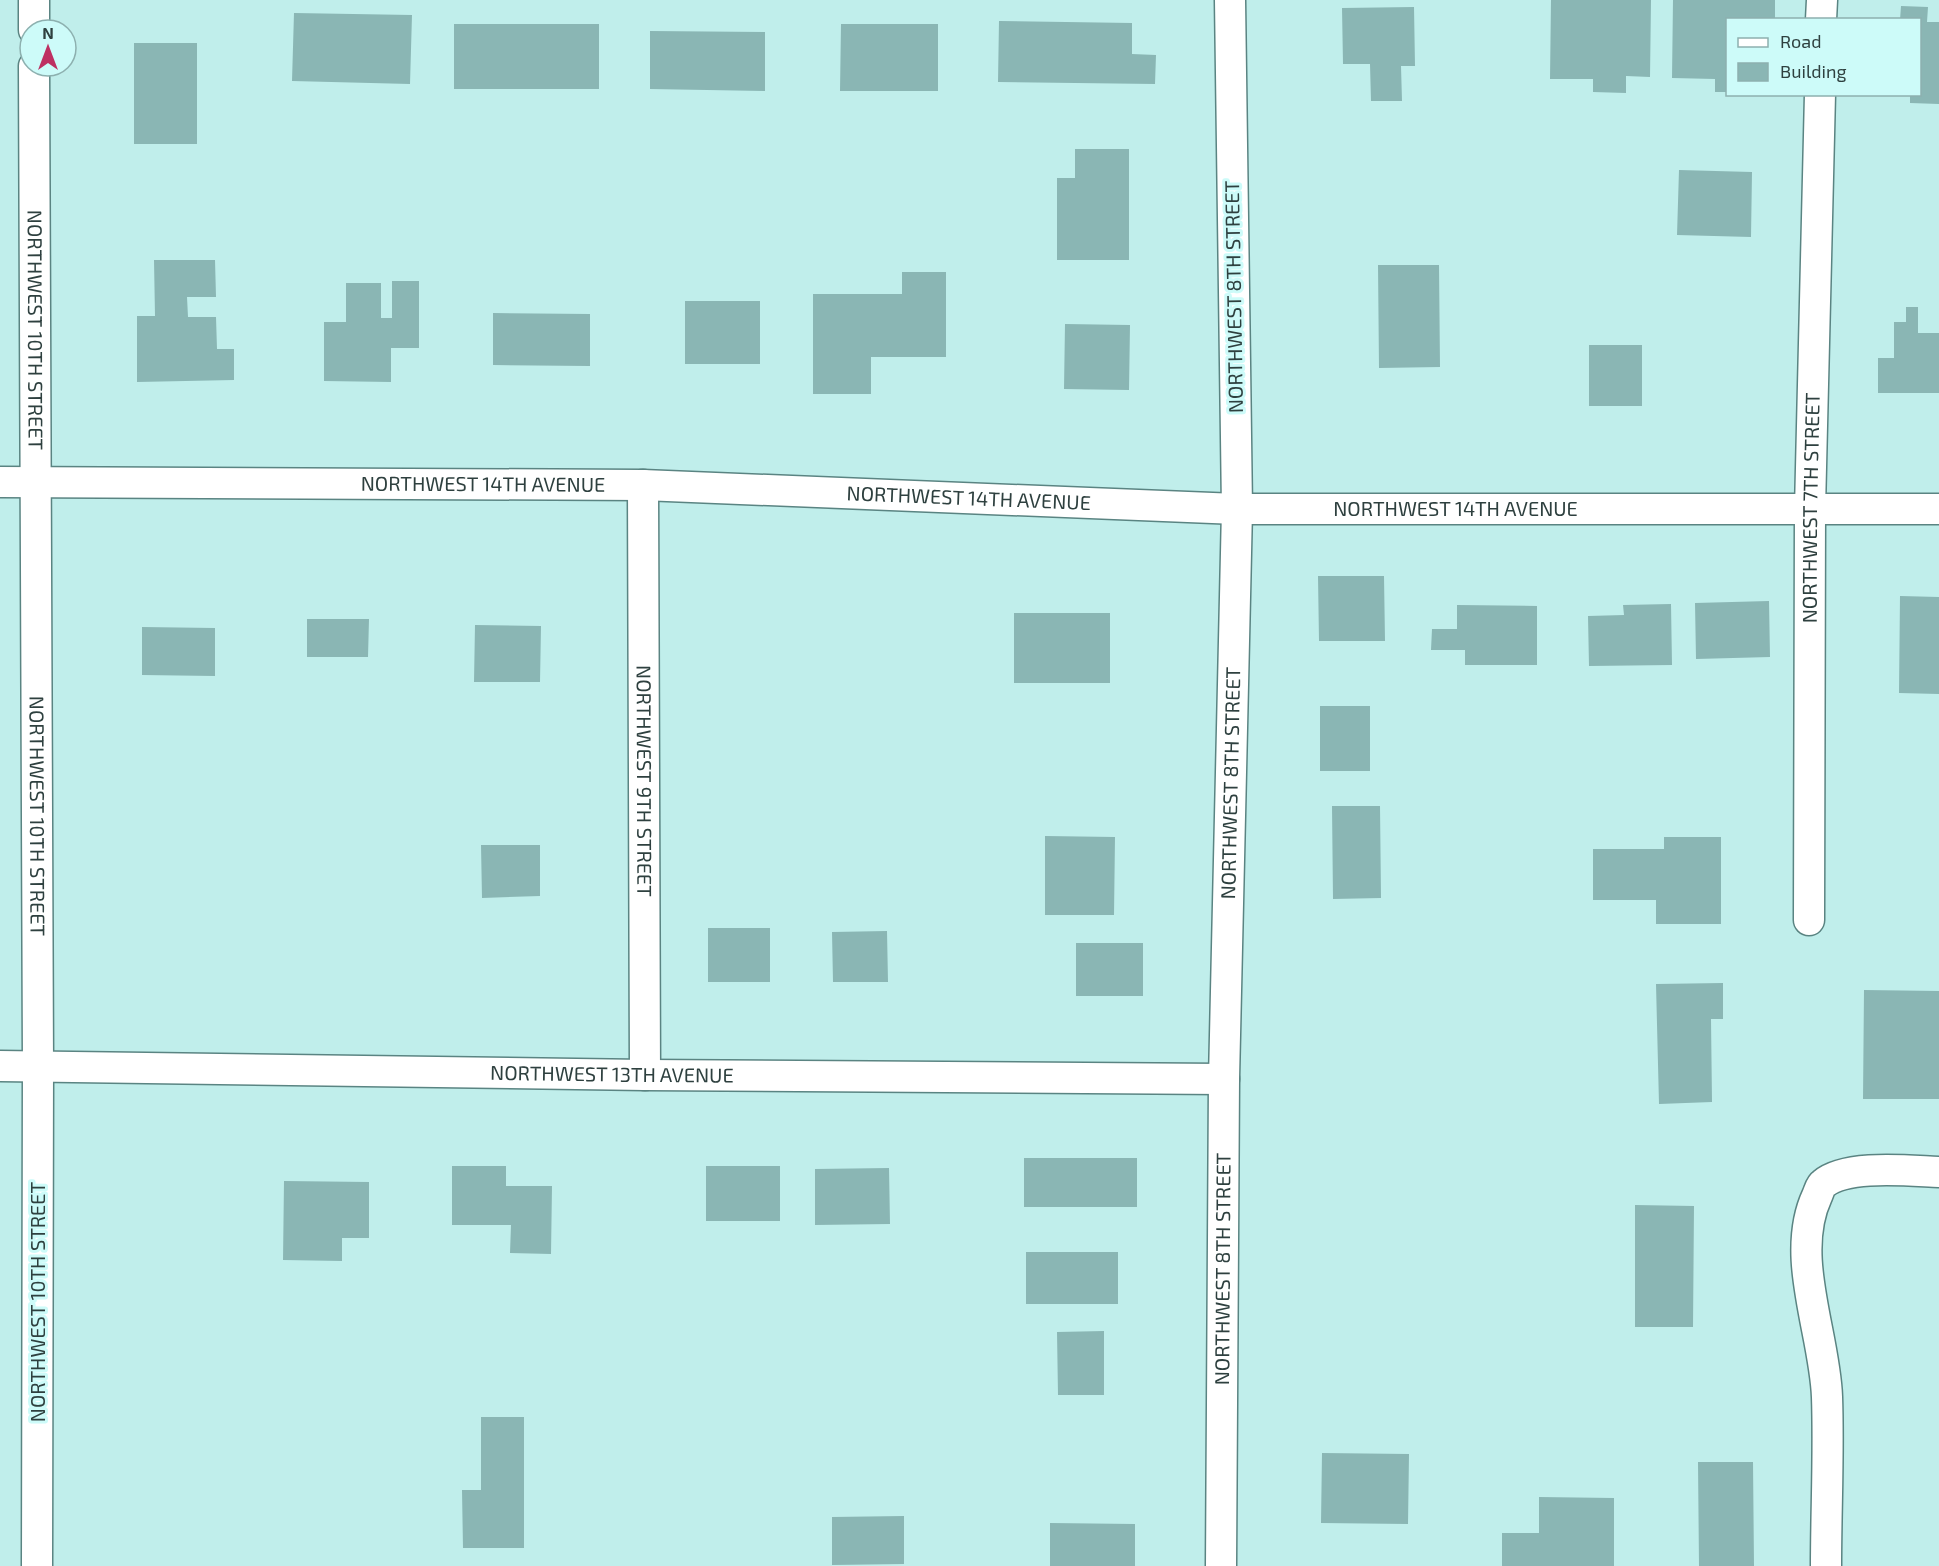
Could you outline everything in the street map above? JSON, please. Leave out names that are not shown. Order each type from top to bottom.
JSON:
[{"type":"street","points":[[34,0],[34,18]]},
{"type":"street","name":"NORTHWEST 8TH STREET","points":[[1221,1566],[1224,1079],[1237,509],[1230,0]]},
{"type":"street","points":[[1821,18],[1822,0]]},
{"type":"street","name":"NORTHWEST 10TH STREET","points":[[34,78],[38,1067],[37,1566]]},
{"type":"street","name":"NORTHWEST 7TH STREET","points":[[1809,920],[1810,509],[1820,96]]},
{"type":"street","name":"NORTHWEST 14TH AVENUE","points":[[0,482],[643,485],[1237,509],[1939,509]]},
{"type":"street","name":"NORTHWEST 9TH STREET","points":[[643,485],[645,1075]]},
{"type":"street","name":"NORTHWEST 13TH AVENUE","points":[[0,1066],[645,1075],[1224,1079]]},
{"type":"street","points":[[1826,1566],[1827,1395],[1807,1263],[1807,1233],[1811,1208],[1822,1184],[1843,1174],[1878,1170],[1939,1172]]},
{"type":"building","points":[[1551,0],[1651,0],[1650,77],[1626,76],[1626,93],[1593,92],[1593,79],[1550,79]]},
{"type":"building","points":[[1673,0],[1775,0],[1775,18],[1726,18],[1726,92],[1715,92],[1715,79],[1672,78]]},
{"type":"building","points":[[1901,6],[1928,7],[1927,22],[1939,22],[1939,104],[1910,103],[1910,96],[1921,96],[1921,18],[1900,18]]},
{"type":"building","points":[[1414,7],[1415,66],[1401,66],[1402,101],[1371,101],[1370,64],[1343,64],[1342,8]]},
{"type":"building","points":[[294,13],[412,15],[410,84],[292,81]]},
{"type":"building","points":[[999,21],[1132,23],[1132,54],[1156,55],[1155,84],[998,82]]},
{"type":"building","points":[[454,24],[599,24],[599,89],[454,89]]},
{"type":"building","points":[[841,24],[938,24],[938,91],[840,91]]},
{"type":"building","points":[[650,31],[765,32],[765,91],[650,89]]},
{"type":"building","points":[[134,43],[197,43],[197,144],[134,144]]},
{"type":"building","points":[[1075,149],[1129,149],[1129,260],[1057,260],[1057,178],[1075,178]]},
{"type":"building","points":[[1679,170],[1752,172],[1751,237],[1677,235]]},
{"type":"building","points":[[154,260],[215,260],[216,297],[187,297],[188,317],[216,317],[217,349],[234,349],[234,380],[137,382],[137,316],[155,316]]},
{"type":"building","points":[[1378,265],[1439,265],[1440,367],[1379,368]]},
{"type":"building","points":[[902,272],[946,272],[946,357],[871,357],[871,394],[813,394],[813,294],[902,294]]},
{"type":"building","points":[[392,281],[419,281],[419,348],[391,348],[391,382],[324,381],[324,322],[346,322],[346,283],[381,283],[381,318],[392,318]]},
{"type":"building","points":[[685,301],[760,301],[760,364],[685,364]]},
{"type":"building","points":[[1906,307],[1918,307],[1918,333],[1939,333],[1939,393],[1878,393],[1878,358],[1894,358],[1894,322],[1906,322]]},
{"type":"building","points":[[493,313],[590,314],[590,366],[493,365]]},
{"type":"building","points":[[1065,324],[1130,325],[1129,390],[1064,389]]},
{"type":"building","points":[[1589,345],[1642,345],[1642,406],[1589,406]]},
{"type":"building","points":[[1318,576],[1384,576],[1385,641],[1319,641]]},
{"type":"building","points":[[1900,596],[1939,597],[1939,694],[1899,693]]},
{"type":"building","points":[[1769,601],[1770,657],[1696,659],[1695,603]]},
{"type":"building","points":[[1671,604],[1672,665],[1589,666],[1588,616],[1624,615],[1623,605]]},
{"type":"building","points":[[1457,605],[1537,606],[1537,665],[1465,665],[1465,650],[1431,650],[1432,629],[1457,629]]},
{"type":"building","points":[[1014,613],[1110,613],[1110,683],[1014,683]]},
{"type":"building","points":[[307,619],[369,619],[368,657],[307,657]]},
{"type":"building","points":[[475,625],[541,626],[540,682],[474,682]]},
{"type":"building","points":[[142,627],[215,628],[215,676],[142,675]]},
{"type":"building","points":[[1320,706],[1370,706],[1370,771],[1320,771]]},
{"type":"building","points":[[1332,806],[1380,806],[1381,898],[1333,899]]},
{"type":"building","points":[[1045,836],[1115,837],[1114,915],[1045,915]]},
{"type":"building","points":[[1664,837],[1721,837],[1721,924],[1656,924],[1656,900],[1593,900],[1593,849],[1664,849]]},
{"type":"building","points":[[481,845],[540,845],[540,896],[482,898]]},
{"type":"building","points":[[708,928],[770,928],[770,982],[708,982]]},
{"type":"building","points":[[887,931],[888,982],[833,982],[832,932]]},
{"type":"building","points":[[1076,943],[1143,943],[1143,996],[1076,996]]},
{"type":"building","points":[[1723,983],[1723,1019],[1711,1019],[1712,1102],[1659,1104],[1656,984]]},
{"type":"building","points":[[1864,990],[1939,991],[1939,1099],[1863,1099]]},
{"type":"building","points":[[1024,1158],[1137,1158],[1137,1207],[1024,1207]]},
{"type":"building","points":[[452,1166],[506,1166],[506,1186],[552,1186],[551,1254],[510,1253],[511,1225],[452,1225]]},
{"type":"building","points":[[706,1166],[780,1166],[780,1221],[706,1221]]},
{"type":"building","points":[[889,1168],[890,1224],[815,1225],[815,1169]]},
{"type":"building","points":[[284,1181],[369,1182],[369,1238],[342,1238],[342,1261],[283,1260]]},
{"type":"building","points":[[1635,1205],[1694,1206],[1693,1327],[1635,1327]]},
{"type":"building","points":[[1026,1252],[1118,1252],[1118,1304],[1026,1304]]},
{"type":"building","points":[[1104,1331],[1104,1395],[1058,1395],[1057,1332]]},
{"type":"building","points":[[481,1417],[524,1417],[524,1548],[463,1548],[462,1490],[481,1490]]},
{"type":"building","points":[[1322,1453],[1409,1454],[1408,1524],[1321,1523]]},
{"type":"building","points":[[1698,1462],[1753,1462],[1754,1566],[1699,1566]]},
{"type":"building","points":[[1539,1497],[1614,1498],[1614,1566],[1502,1566],[1502,1533],[1539,1533]]},
{"type":"building","points":[[904,1516],[904,1564],[832,1565],[832,1517]]},
{"type":"building","points":[[1050,1523],[1135,1524],[1135,1566],[1050,1566]]}]
